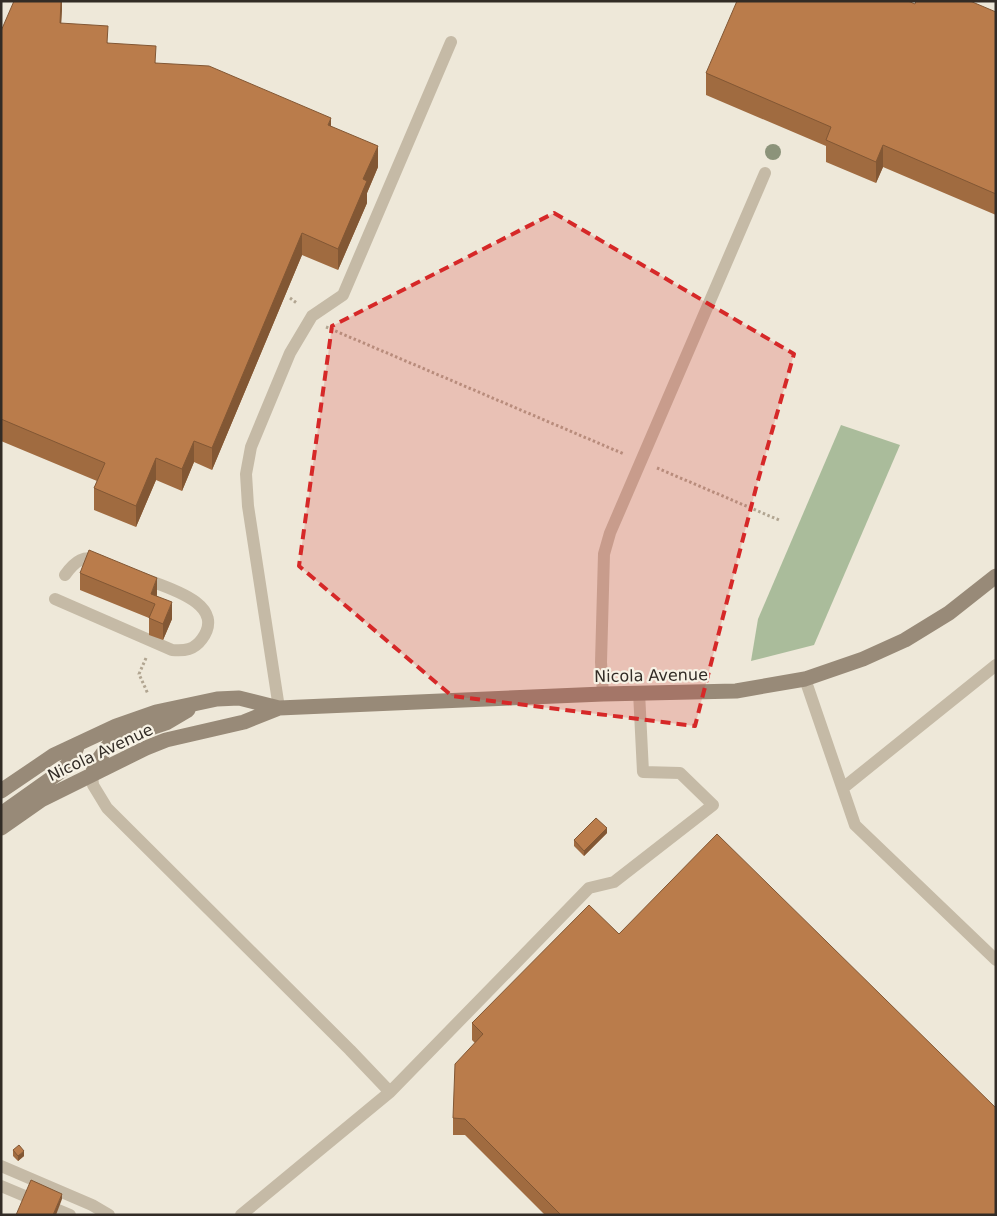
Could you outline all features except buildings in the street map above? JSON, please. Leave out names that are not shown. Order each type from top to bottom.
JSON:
[{"type":"street","name":"Nicola Avenue","points":[[1,791],[54,755],[116,726],[156,712],[218,699],[239,698],[279,708],[639,692],[736,691],[805,680],[863,659],[905,640],[949,613],[996,576]]},
{"type":"street","points":[[92,774],[98,760],[108,746],[130,735],[166,723],[201,703]]},
{"type":"street","name":"Nicola Avenue","points":[[1,828],[41,800],[146,748],[166,740],[244,722],[279,708]]},
{"type":"street","points":[[1,814],[60,772],[72,760],[78,744]]},
{"type":"lane","points":[[279,708],[248,506],[246,474],[251,448],[290,353],[312,316],[343,295],[451,42]]},
{"type":"lane","points":[[603,694],[600,662],[604,554],[610,533],[765,173]]},
{"type":"lane","points":[[65,575],[72,565],[83,558],[94,558],[112,565]]},
{"type":"lane","points":[[55,599],[172,650],[186,651],[198,645],[206,633],[208,618],[202,607],[193,598],[130,572]]},
{"type":"lane","points":[[843,788],[996,665]]},
{"type":"lane","points":[[805,680],[855,825],[996,960]]},
{"type":"lane","points":[[241,1215],[390,1092],[589,888],[614,882],[713,805],[680,773],[643,772],[639,692]]},
{"type":"lane","points":[[92,774],[93,785],[107,808],[390,1092]]},
{"type":"lane","points":[[1,1166],[92,1204],[109,1215]]},
{"type":"lane","points":[[1,1186],[70,1215]]},
{"type":"path","points":[[290,298],[331,330],[779,520]]},
{"type":"path","points":[[149,696],[139,674],[154,642]]},
{"type":"highlighted area","points":[[554,213],[794,354],[757,484],[695,726],[452,696],[299,566],[332,326]]},
{"type":"green space","points":[[841,425],[900,445],[814,645],[751,661],[758,619]]}]
